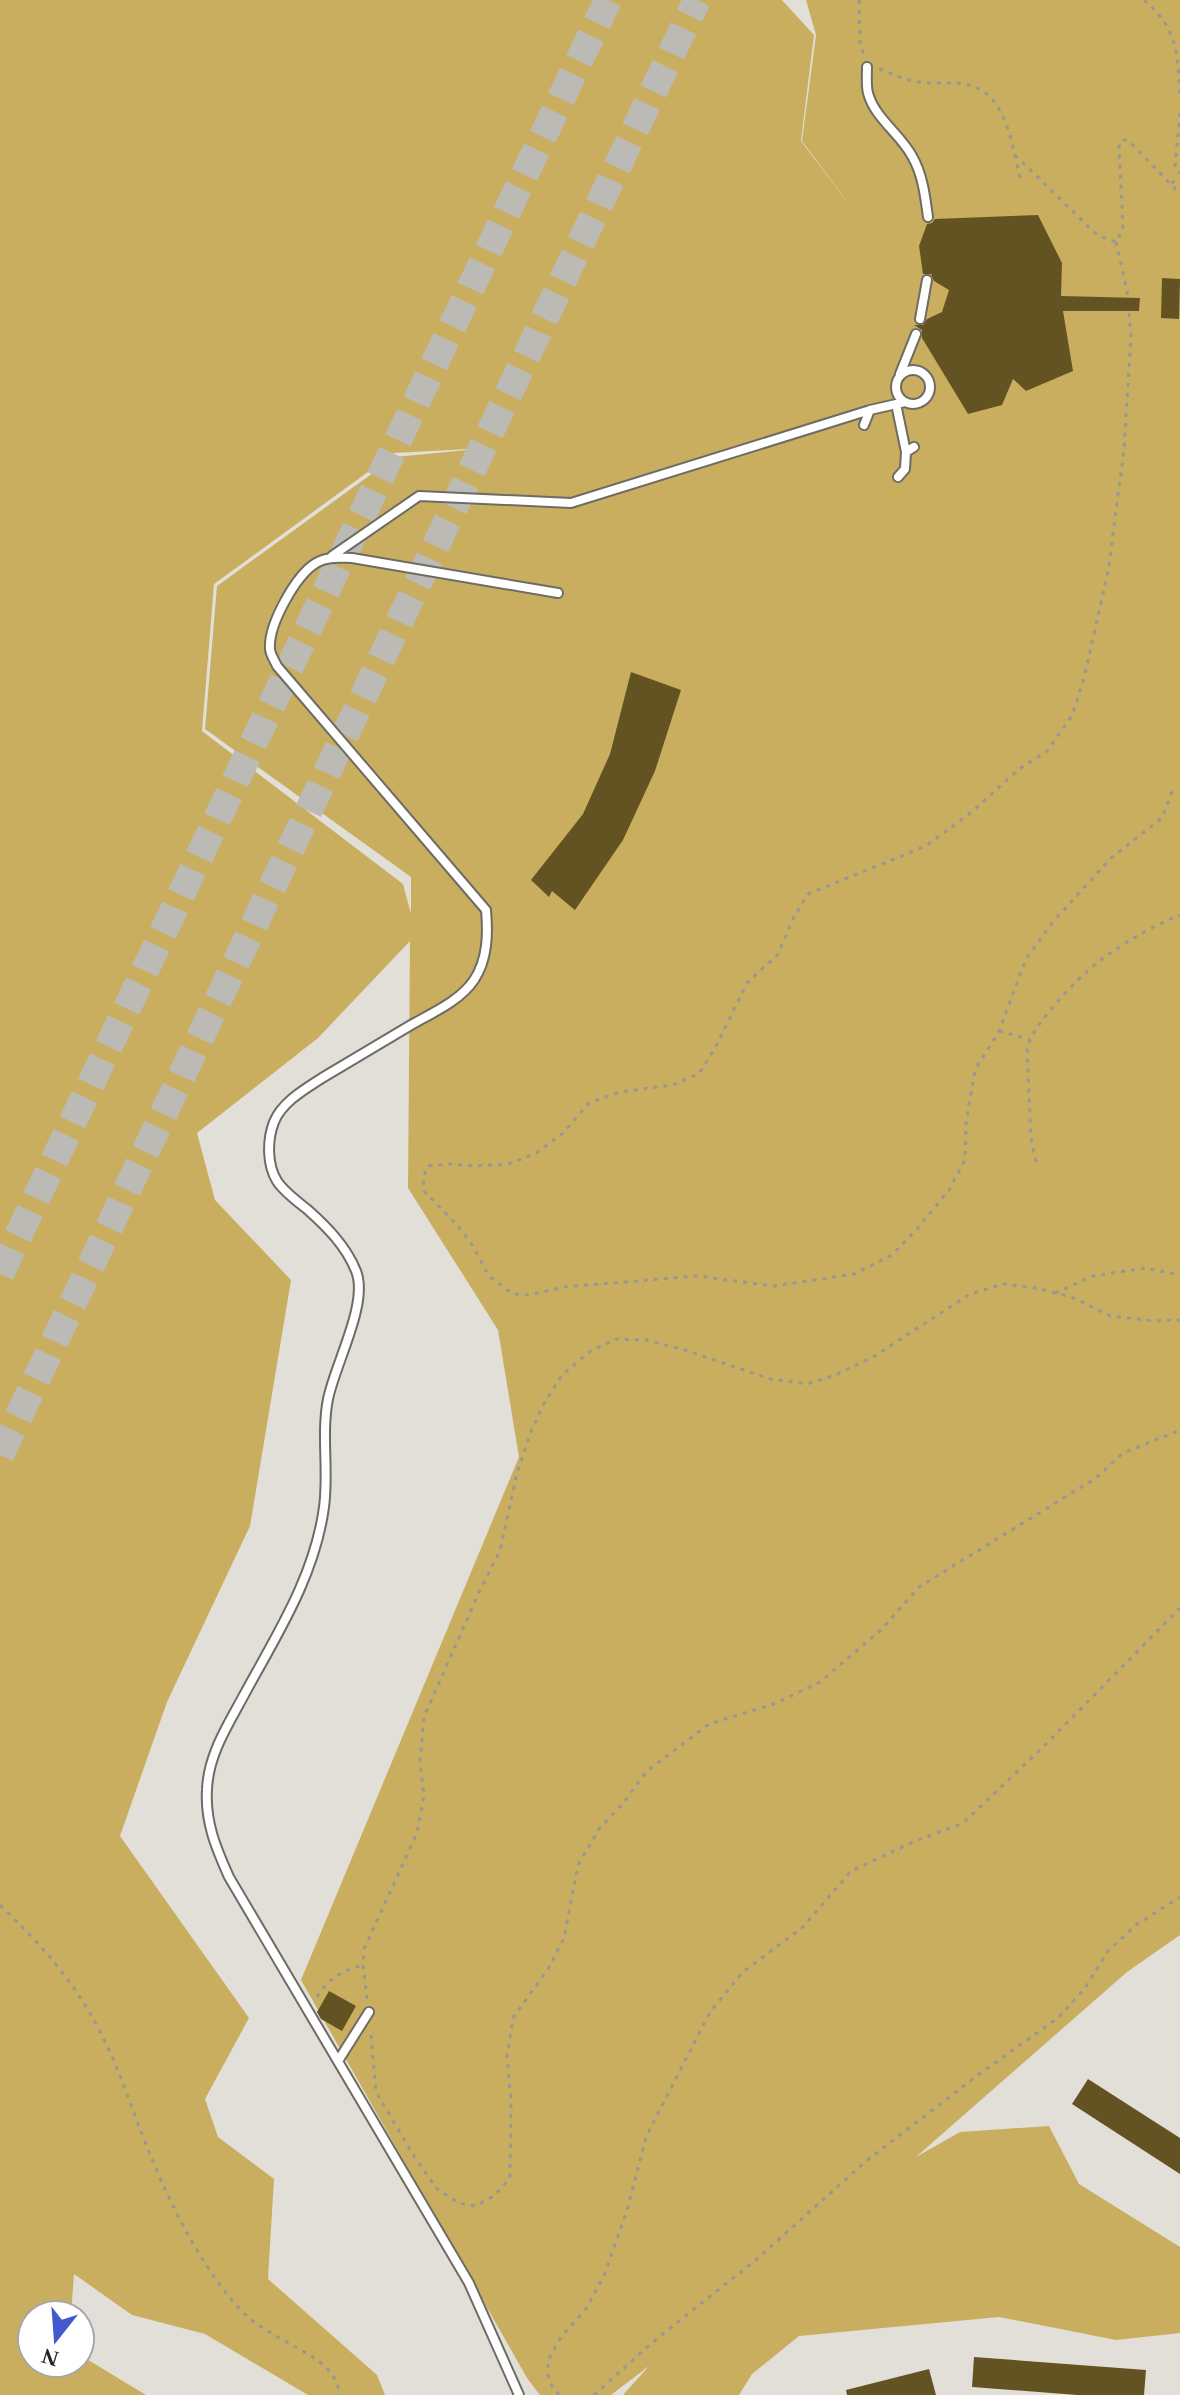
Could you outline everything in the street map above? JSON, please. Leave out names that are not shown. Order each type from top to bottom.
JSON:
[{"type":"lane","points":[[867,67],[867,91],[874,108],[913,157],[925,188],[928,217]]},
{"type":"lane","points":[[920,319],[927,280]]},
{"type":"lane","points":[[898,477],[905,469],[910,449],[895,386],[916,334]]},
{"type":"lane","points":[[519,2395],[469,2283],[229,1877],[215,1847],[207,1818],[210,1767],[220,1738],[294,1603],[321,1528],[326,1492],[324,1446],[328,1399],[360,1295],[358,1275],[349,1255],[334,1235],[277,1182],[270,1165],[269,1144],[274,1122],[283,1107],[307,1087],[453,1000],[474,980],[484,958],[488,933],[486,910],[292,685],[277,666],[270,650],[278,615],[286,598],[315,563],[331,557],[419,496],[571,503],[870,410],[901,403],[914,404],[928,396],[930,385],[926,375],[910,369],[899,375]]},
{"type":"lane","points":[[864,425],[870,410]]},
{"type":"lane","points":[[331,557],[558,593]]},
{"type":"lane","points":[[338,2061],[369,2012]]},
{"type":"path","points":[[859,0],[860,41],[867,67],[919,82],[950,82],[977,87],[997,105],[1010,133],[1020,178]]},
{"type":"path","points":[[1144,0],[1167,23],[1175,41],[1180,95]]},
{"type":"path","points":[[1171,183],[1180,176],[1175,166],[1180,113]]},
{"type":"path","points":[[1128,296],[1116,242],[1123,229],[1119,147],[1122,140],[1132,144],[1180,194]]},
{"type":"path","points":[[1015,155],[1097,235],[1116,242]]},
{"type":"path","points":[[1129,313],[1131,336],[1124,450],[1108,572],[1084,678],[1072,716],[1047,751],[1019,769],[973,811],[926,846],[808,894],[778,954],[747,983],[699,1074],[672,1085],[620,1092],[589,1103],[562,1134],[536,1153],[509,1164],[428,1166],[423,1178],[424,1191],[465,1235],[489,1276],[513,1294],[529,1295],[564,1287],[697,1276],[774,1286],[854,1274],[892,1255],[949,1190],[965,1160],[966,1123],[975,1070],[999,1031],[1026,959],[1052,923],[1111,858],[1162,818],[1173,789]]},
{"type":"path","points":[[1036,1162],[1031,1138],[1029,1039],[1044,1017],[1097,963],[1148,930],[1180,915]]},
{"type":"path","points":[[999,1031],[1029,1039]]},
{"type":"path","points":[[1055,1293],[1093,1276],[1145,1268],[1180,1275]]},
{"type":"path","points":[[1180,1320],[1154,1321],[1110,1316],[1074,1298],[1037,1288],[1003,1284],[970,1294],[873,1357],[807,1384],[770,1379],[646,1340],[616,1339],[589,1352],[562,1375],[531,1432],[517,1473],[500,1551],[424,1717],[420,1761],[424,1796],[417,1833],[364,1949],[363,1966],[376,2092],[437,2189],[459,2203],[475,2206],[494,2196],[510,2178],[511,2101],[507,2057],[513,2018],[548,1969],[564,1938],[578,1865],[599,1829],[647,1771],[709,1724],[774,1704],[820,1682],[881,1630],[919,1587],[1096,1478],[1123,1453],[1180,1430]]},
{"type":"path","points":[[559,2395],[548,2375],[548,2360],[561,2337],[586,2309],[604,2276],[628,2207],[646,2137],[710,2012],[743,1972],[803,1927],[851,1871],[963,1823],[1180,1608]]},
{"type":"path","points":[[594,2395],[653,2342],[757,2259],[865,2162],[1058,2018],[1085,1988],[1108,1951],[1136,1925],[1180,1897]]},
{"type":"path","points":[[0,1905],[57,1964],[98,2027],[122,2077],[148,2151],[170,2200],[215,2278],[250,2319],[326,2367],[341,2395]]},
{"type":"path","points":[[317,1997],[325,1984],[343,1970],[363,1966]]},
{"type":"shaded area","points":[[0,0],[782,0],[814,35],[801,141],[858,216],[802,141],[816,35],[806,0],[1180,0],[1180,1935],[1127,1972],[916,2157],[960,2132],[1049,2126],[1079,2184],[1180,2247],[1180,2333],[1116,2340],[999,2317],[799,2336],[752,2374],[739,2395],[623,2395],[649,2366],[611,2395],[540,2395],[527,2378],[301,1980],[519,1457],[498,1330],[408,1188],[410,941],[318,1038],[197,1133],[215,1200],[291,1280],[250,1526],[167,1702],[120,1836],[249,2018],[205,2099],[218,2137],[274,2179],[268,2279],[377,2375],[385,2395],[308,2395],[205,2334],[132,2315],[74,2274],[72,2299],[16,2299],[16,2379],[96,2379],[96,2365],[146,2395],[0,2395]],"holes":[[[488,448],[395,457],[217,586],[205,729],[411,877],[411,914],[403,884],[202,731],[214,584],[394,453]]]},
{"type":"building","points":[[1038,215],[1062,263],[1061,296],[1140,298],[1139,311],[1063,311],[1073,371],[1026,391],[1013,379],[1002,405],[968,414],[922,338],[922,330],[914,325],[923,325],[927,319],[942,312],[949,290],[934,281],[931,274],[923,274],[919,246],[927,224],[935,219]]},
{"type":"building","points":[[1162,278],[1180,279],[1179,319],[1161,318]]},
{"type":"building","points":[[631,672],[681,690],[655,771],[623,840],[575,910],[552,891],[549,897],[531,880],[583,814],[610,754]]},
{"type":"building","points":[[329,1991],[356,2006],[342,2031],[321,2019],[317,2012]]},
{"type":"building","points":[[1088,2079],[1180,2138],[1180,2174],[1072,2104]]},
{"type":"building","points":[[974,2357],[1146,2370],[1144,2395],[1077,2395],[972,2387]]},
{"type":"building","points":[[929,2369],[936,2395],[847,2395],[846,2390]]},
{"type":"tunnel","points":[[0,1274],[608,0]]},
{"type":"tunnel","points":[[0,1455],[697,0]]}]
